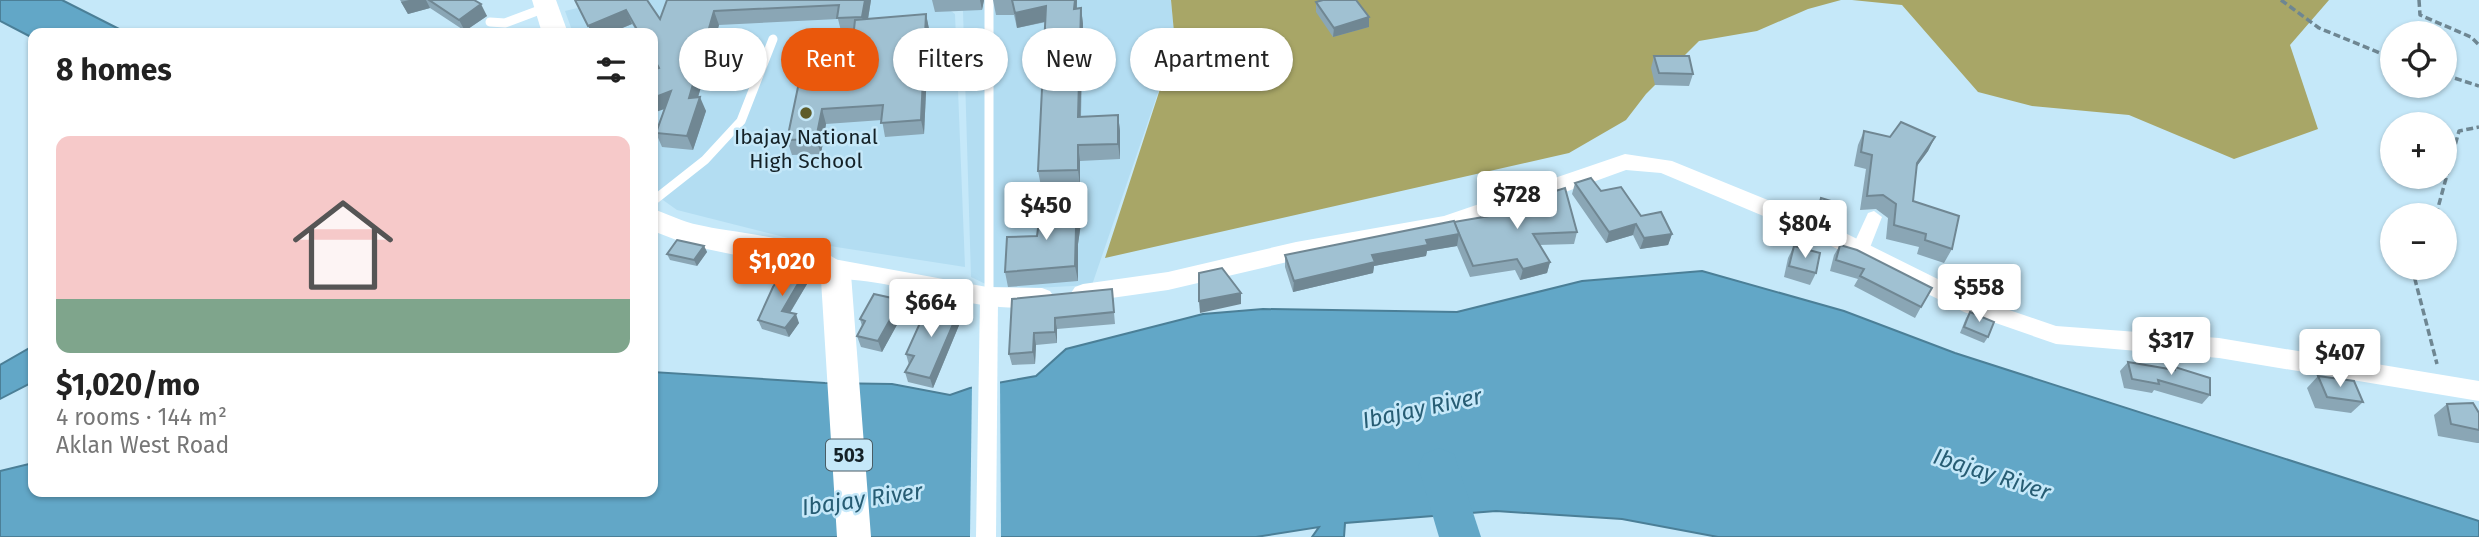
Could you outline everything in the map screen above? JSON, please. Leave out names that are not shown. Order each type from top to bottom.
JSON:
[{"type":"main road","points":[[545,4],[553,28]]},
{"type":"main road","points":[[658,222],[692,235],[811,259],[828,267]]},
{"type":"main road","name":"503","points":[[828,267],[836,274],[855,537]]},
{"type":"street","points":[[828,267],[867,270],[989,298],[1055,296],[1168,281],[1296,251],[1444,224],[1480,214],[1625,162],[1664,166],[1821,231],[1972,306],[2056,335],[2219,348],[2479,391]]},
{"type":"street","points":[[1860,250],[1874,217]]},
{"type":"street","points":[[986,537],[989,298]]},
{"type":"lane","points":[[989,0],[989,298]]},
{"type":"lane","points":[[490,22],[505,23],[545,4]]},
{"type":"lane","points":[[658,197],[705,160],[741,121],[774,39]]},
{"type":"path","points":[[2281,0],[2291,11],[2339,40],[2380,54]]},
{"type":"path","points":[[2419,0],[2420,15],[2471,37],[2479,45]]},
{"type":"path","points":[[2457,79],[2479,86]]},
{"type":"path","points":[[2440,203],[2459,131],[2479,127]]},
{"type":"path","points":[[2415,280],[2443,386]]},
{"type":"shaded area","name":"Ibajay National High School","points":[[611,0],[936,0],[955,14],[956,28],[893,28],[893,91],[958,91],[965,267],[804,242],[677,210],[658,197],[658,28],[571,28],[565,11]]},
{"type":"shaded area","points":[[949,0],[1171,0],[1174,28],[1130,28],[1130,91],[1159,91],[1092,285],[998,290],[971,277],[965,91],[1008,91],[1008,28],[964,28],[963,11]]},
{"type":"shaded area","points":[[1171,0],[1841,0],[1808,9],[1757,31],[1699,41],[1646,94],[1626,120],[1569,153],[1105,258],[1159,91],[1293,91],[1293,28],[1174,28]]},
{"type":"shaded area","points":[[1852,0],[2329,0],[2290,45],[2318,129],[2234,159],[2129,115],[2032,106],[1978,92],[1902,5]]},
{"type":"water","points":[[0,0],[62,0],[117,28],[28,28],[28,35],[0,21]]},
{"type":"water","name":"Ibajay River","points":[[1702,271],[1844,311],[1955,353],[2479,521],[2479,537],[1718,537],[1622,519],[1496,511],[1345,523],[1344,537],[1312,537],[1319,527],[1256,537],[0,537],[0,471],[28,464],[28,497],[658,497],[658,372],[825,383],[892,384],[950,395],[970,388],[1036,376],[1066,349],[1203,314],[1263,309],[1457,312],[1582,281]]},
{"type":"water","points":[[28,349],[28,385],[0,399],[0,365]]},
{"type":"pier","points":[[1000,379],[1001,537],[970,537],[972,384]]},
{"type":"building","points":[[429,0],[474,0],[481,4],[459,20]]},
{"type":"building","points":[[575,0],[647,0],[660,19],[667,0],[865,0],[862,17],[837,18],[839,5],[714,11],[709,28],[679,28],[679,91],[691,91],[689,98],[700,97],[687,136],[658,133],[671,91],[658,96],[658,28],[636,28],[626,10],[588,26]]},
{"type":"building","points":[[1012,0],[1075,0],[1074,9],[1081,8],[1080,28],[1045,28],[1046,6],[1015,13]]},
{"type":"building","points":[[1356,0],[1369,17],[1334,28],[1316,2]]},
{"type":"building","points":[[926,14],[925,28],[893,28],[893,91],[922,91],[921,120],[881,123],[883,105],[822,109],[816,139],[787,140],[797,91],[879,91],[879,28],[854,28],[855,20]]},
{"type":"building","points":[[1654,56],[1689,56],[1693,74],[1659,73]]},
{"type":"building","points":[[1042,91],[1079,91],[1078,117],[1118,115],[1118,144],[1078,145],[1078,170],[1038,171]]},
{"type":"building","points":[[1901,122],[1935,137],[1917,163],[1913,201],[1959,216],[1952,249],[1925,240],[1926,234],[1894,225],[1896,204],[1883,195],[1867,196],[1872,155],[1861,152],[1864,131],[1890,137]]},
{"type":"building","points":[[1591,178],[1601,191],[1621,187],[1641,216],[1661,212],[1672,234],[1644,238],[1636,224],[1609,232],[1575,183]]},
{"type":"building","points":[[1565,188],[1577,232],[1533,234],[1550,262],[1523,269],[1517,259],[1473,266],[1454,222],[1495,215],[1492,211]]},
{"type":"building","points":[[1821,198],[1844,205],[1840,220],[1818,210]]},
{"type":"building","points":[[1041,207],[1079,207],[1075,266],[1005,272],[1007,237],[1037,236]]},
{"type":"building","points":[[1454,221],[1459,234],[1426,240],[1428,245],[1372,255],[1375,262],[1294,281],[1285,255]]},
{"type":"building","points":[[677,240],[704,246],[694,260],[667,254]]},
{"type":"building","points":[[1840,245],[1857,250],[1932,288],[1921,307],[1860,276],[1864,269],[1836,260]]},
{"type":"building","points":[[1794,246],[1820,253],[1816,273],[1789,266]]},
{"type":"building","points":[[787,266],[806,270],[782,311],[796,314],[785,328],[758,320],[773,287]]},
{"type":"building","points":[[1222,268],[1241,293],[1199,301],[1199,273]]},
{"type":"building","points":[[1112,289],[1114,312],[1055,318],[1055,332],[1034,333],[1033,352],[1009,354],[1012,299]]},
{"type":"building","points":[[874,294],[901,300],[878,341],[857,336],[865,321],[860,319]]},
{"type":"building","points":[[929,303],[960,308],[930,378],[905,372],[914,356],[906,354]]},
{"type":"building","points":[[1970,312],[1994,322],[1988,337],[1964,327]]},
{"type":"building","points":[[2128,362],[2175,370],[2175,367],[2210,378],[2210,395],[2158,380],[2159,384],[2132,379]]},
{"type":"building","points":[[2318,376],[2354,381],[2363,402],[2327,397]]},
{"type":"building","points":[[2473,403],[2479,413],[2479,430],[2451,424],[2447,404]]},
{"type":"waterway","points":[[1439,466],[1460,537]]},
{"type":"place","name":"Ibajay National High School","points":[[806,113]]}]
